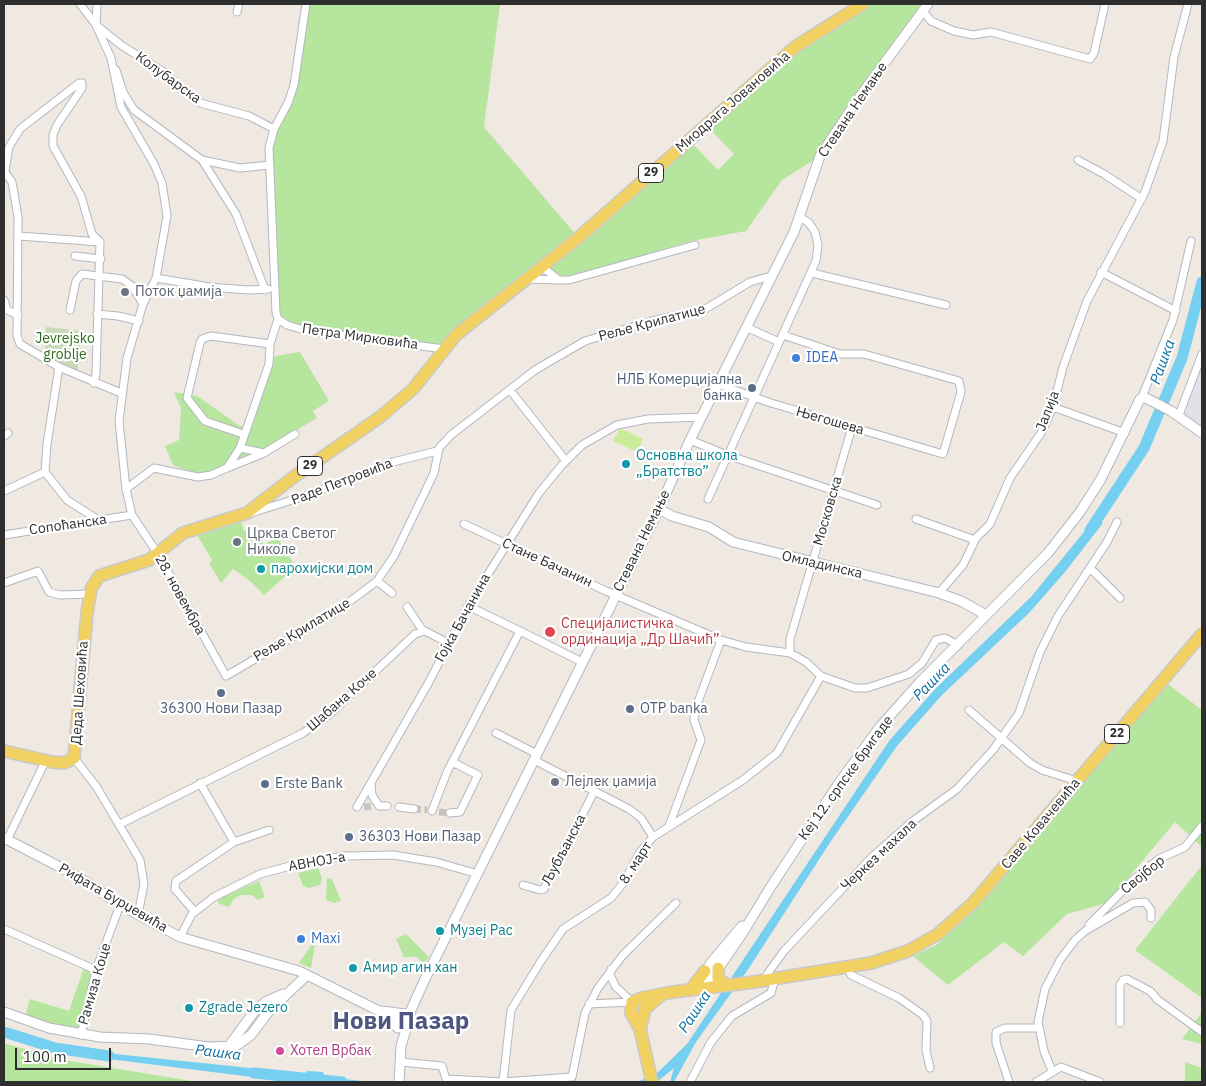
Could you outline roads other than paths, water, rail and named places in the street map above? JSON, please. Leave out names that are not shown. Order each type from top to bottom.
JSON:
[{"type":"main road","name":"Миодрага Јовановића","points":[[158,554],[183,534],[246,513],[394,406],[428,372],[444,349],[463,329],[542,267],[795,48],[863,4]]},
{"type":"main road","name":"Деда Шеховића","points":[[74,758],[81,657],[90,594],[94,582],[101,574],[145,562],[158,554]]},
{"type":"main road","name":"Саве Ковачевића","points":[[765,980],[847,967],[900,955],[938,934],[956,921],[977,899],[1202,634]]},
{"type":"main road","points":[[4,751],[45,762],[64,763],[74,758]]},
{"type":"main road","points":[[691,989],[705,971]]},
{"type":"main road","name":"22","points":[[632,1002],[645,997],[705,988],[720,979],[765,980]]},
{"type":"main road","points":[[640,1029],[645,1009],[662,995]]},
{"type":"main road","points":[[632,1002],[631,1013],[640,1029],[652,1082]]},
{"type":"street","points":[[80,4],[96,25],[111,58],[121,107],[154,164],[162,183],[167,216],[156,278],[143,304],[127,358],[121,393],[119,438],[126,489],[132,515]]},
{"type":"street","points":[[96,25],[97,4]]},
{"type":"street","points":[[228,468],[240,448],[243,434],[269,364],[270,344],[278,318],[274,289],[269,148],[274,129],[288,102],[294,85],[306,4]]},
{"type":"street","name":"Стевана Немање","points":[[413,1004],[659,508],[690,440],[800,217],[822,152],[925,8],[931,21],[954,31],[973,34],[991,32],[1090,59],[1094,54],[1105,4]]},
{"type":"street","name":"Јалија","points":[[939,593],[962,565],[975,540],[990,524],[1010,478],[1034,446],[1053,407],[1075,332],[1101,272],[1142,199],[1161,145],[1174,57],[1188,4]]},
{"type":"street","name":"Колубарска","points":[[96,25],[121,45],[167,74],[182,90],[200,103],[249,116],[274,129]]},
{"type":"street","name":"Колубарска","points":[[111,58],[123,92],[134,110],[202,160],[236,214],[265,290]]},
{"type":"street","points":[[94,383],[101,259],[100,242],[89,228],[81,196],[54,146],[53,135],[82,88],[83,85],[79,83],[20,129],[9,147],[4,171],[12,182],[19,236],[17,336],[20,344],[59,367],[94,383],[121,393]]},
{"type":"street","name":"Колубарска","points":[[202,160],[240,168],[270,166]]},
{"type":"street","points":[[1078,160],[1104,174],[1142,199]]},
{"type":"street","points":[[708,499],[812,273],[818,245],[812,226],[800,217]]},
{"type":"street","points":[[19,236],[100,242]]},
{"type":"street","points":[[1101,272],[1176,311],[1191,241]]},
{"type":"street","points":[[527,279],[576,279],[695,245]]},
{"type":"street","points":[[75,256],[101,259]]},
{"type":"street","points":[[542,267],[559,280]]},
{"type":"street","points":[[812,273],[946,305]]},
{"type":"street","points":[[70,310],[76,280],[82,274],[128,281],[143,304]]},
{"type":"street","name":"Реље Крилатице","points":[[226,676],[337,611],[377,581],[391,560],[429,484],[434,473],[437,451],[451,435],[539,366],[585,341],[659,319],[702,311],[750,282],[771,276]]},
{"type":"street","points":[[156,278],[210,287],[274,289]]},
{"type":"street","points":[[4,300],[7,310],[18,315]]},
{"type":"street","name":"Кеј 12. српске бригаде","points":[[705,988],[720,979],[748,922],[869,741],[895,709],[1048,553],[1080,512],[1146,399],[1176,311]]},
{"type":"street","points":[[97,314],[139,321]]},
{"type":"street","name":"Петра Мирковића","points":[[278,318],[287,325],[307,331],[444,349]]},
{"type":"street","points":[[746,327],[779,342]]},
{"type":"street","name":"Његошева","points":[[718,384],[943,454],[961,392],[959,382],[864,354],[840,354],[783,335]]},
{"type":"street","points":[[243,434],[205,420],[187,398],[200,342],[206,336],[211,336],[270,344]]},
{"type":"street","points":[[1175,413],[1202,354]]},
{"type":"street","points":[[59,367],[47,444],[45,472],[67,500],[100,521]]},
{"type":"street","points":[[510,390],[566,461]]},
{"type":"street","points":[[1146,399],[1175,413],[1202,434]]},
{"type":"street","points":[[1053,407],[1125,433]]},
{"type":"street","name":"Гојка Бачанина","points":[[360,807],[371,782],[429,682],[468,606],[545,485],[566,461],[582,444],[617,425],[648,419],[702,417]]},
{"type":"street","name":"Московска","points":[[790,653],[789,642],[852,427]]},
{"type":"street","points":[[126,489],[146,472],[154,468],[198,477],[228,468],[264,453],[295,434]]},
{"type":"street","points":[[690,440],[727,455],[877,505]]},
{"type":"street","points":[[240,448],[264,453]]},
{"type":"street","name":"Раде Петровића","points":[[246,513],[279,506],[393,462],[437,451]]},
{"type":"street","points":[[4,491],[45,472]]},
{"type":"street","name":"Омладинска","points":[[659,508],[672,516],[709,527],[734,542],[785,557],[813,562],[939,593],[961,601],[986,615]]},
{"type":"street","name":"Сопоћанска","points":[[4,535],[132,515]]},
{"type":"street","name":"28. новембра","points":[[132,515],[158,554],[226,676]]},
{"type":"street","points":[[916,519],[975,540]]},
{"type":"street","name":"Черкез махала","points":[[690,1082],[711,1042],[732,1016],[771,994],[765,980],[784,952],[871,858],[913,821],[957,789],[993,750],[1019,713],[1040,652],[1058,616],[1108,542],[1117,522]]},
{"type":"street","name":"Стане Бачанин","points":[[464,524],[615,595],[721,640],[760,650],[790,653],[810,665],[821,676],[861,689],[904,676],[919,667],[936,640],[945,638],[958,645]]},
{"type":"street","points":[[1090,568],[1120,598]]},
{"type":"street","points":[[4,583],[38,571],[49,592],[60,595],[90,594]]},
{"type":"street","points":[[377,581],[392,593]]},
{"type":"street","points":[[468,606],[582,662]]},
{"type":"street","points":[[408,607],[423,631],[448,643]]},
{"type":"street","name":"Шабана Коче","points":[[120,824],[311,728],[330,714],[411,637],[423,631]]},
{"type":"street","points":[[433,811],[452,762],[520,631]]},
{"type":"street","points":[[669,826],[701,740],[694,720],[695,710],[721,640]]},
{"type":"street","name":"8. март","points":[[503,1082],[509,1017],[514,1004],[563,929],[611,898],[624,882],[640,852],[653,836],[743,780],[777,753],[821,676]]},
{"type":"street","points":[[969,710],[1030,763],[1042,770],[1077,781]]},
{"type":"street","points":[[496,733],[594,792],[629,809],[641,818],[653,836]]},
{"type":"street","name":"Деда Шеховића","points":[[74,758],[96,786],[143,866],[144,884],[138,915]]},
{"type":"street","name":"Рифата Бурџевића","points":[[45,762],[6,839],[88,883],[120,905],[180,937],[307,975],[379,1011],[408,1023]]},
{"type":"street","points":[[450,813],[458,814],[462,809],[478,774],[452,762]]},
{"type":"street","points":[[371,782],[370,790],[376,806],[387,806]]},
{"type":"street","points":[[200,783],[234,842]]},
{"type":"street","name":"Љубљанска","points":[[523,885],[540,890],[544,889],[594,792]]},
{"type":"street","points":[[399,807],[414,809]]},
{"type":"street","name":"Својбор","points":[[1089,928],[1135,878],[1159,859],[1184,847],[1202,826]]},
{"type":"street","points":[[194,911],[175,890],[176,881],[234,842],[269,830]]},
{"type":"street","name":"АВНОЈ-а","points":[[180,937],[194,911],[219,894],[260,874],[328,858],[372,855],[402,856],[436,862],[478,874]]},
{"type":"street","name":"Својбор","points":[[1052,1071],[1038,1028],[1044,994],[1052,975],[1075,940],[1089,928],[1133,903],[1145,902],[1151,910],[1151,918]]},
{"type":"street","points":[[401,1062],[442,1066],[446,1079],[503,1082],[572,1077],[584,1017],[590,1004],[612,969],[676,903]]},
{"type":"street","name":"Рамиза Коце","points":[[81,1035],[96,970],[120,905]]},
{"type":"street","name":"Кеј 12. српске бригаде","points":[[705,971],[738,930],[748,922]]},
{"type":"street","points":[[4,929],[96,970]]},
{"type":"street","points":[[847,967],[851,975],[899,998],[918,1010],[927,1021],[926,1050],[930,1068]]},
{"type":"street","points":[[612,969],[610,975],[616,987],[632,1002]]},
{"type":"street","points":[[705,971],[705,988]]},
{"type":"street","points":[[4,1012],[49,1028],[81,1035],[112,1039],[149,1039],[209,1047],[236,1046],[251,1035],[286,993],[307,975]]},
{"type":"street","points":[[1120,1023],[1120,985],[1123,980],[1127,979],[1150,991],[1158,1000],[1202,1032]]},
{"type":"street","points":[[590,1004],[632,1002]]},
{"type":"street","points":[[397,1019],[413,1004]]},
{"type":"street","points":[[401,1046],[413,1004]]},
{"type":"street","points":[[397,1019],[403,1028],[408,1023]]},
{"type":"street","points":[[397,1019],[401,1046],[399,1079]]},
{"type":"street","points":[[1010,1082],[996,1043],[996,1032],[1005,1028],[1038,1028]]},
{"type":"street","points":[[1036,1082],[1052,1071],[1064,1067],[1100,1082]]},
{"type":"water","points":[[1096,517],[1103,523],[1065,572],[1029,613],[942,695],[897,746],[831,841],[747,971],[696,1042],[674,1082],[670,1082],[674,1068],[657,1082],[637,1082],[657,1073],[687,1044],[889,741],[936,688],[1031,597]]},
{"type":"water","name":"Рашка","points":[[96,1052],[269,1070],[268,1079],[93,1057]]},
{"type":"water","points":[[307,1071],[323,1072],[325,1077],[372,1082],[299,1082],[301,1074],[306,1074]]},
{"type":"waterway","name":"Рашка","points":[[1090,530],[1144,448],[1182,358],[1202,282]]},
{"type":"waterway","name":"Рашка","points":[[4,1032],[55,1048],[109,1056]]},
{"type":"waterway","name":"Рашка","points":[[254,1073],[342,1082]]},
{"type":"tunnel","points":[[364,807],[374,806]]},
{"type":"tunnel","points":[[414,809],[427,810]]},
{"type":"tunnel","points":[[439,812],[450,813]]},
{"type":"place","name":"Поток џамија","points":[[125,292]]},
{"type":"place","name":"IDEA","points":[[796,358]]},
{"type":"place","name":"НЛБ Комерцијална банка","points":[[752,388]]},
{"type":"place","name":"Основна школа „Братство”","points":[[626,464]]},
{"type":"place","name":"Црква Светог Николе","points":[[237,542]]},
{"type":"place","name":"парохијски дом","points":[[261,569]]},
{"type":"place","name":"Специјалистичка ординација „Др Шачић”","points":[[550,632]]},
{"type":"place","name":"36300 Нови Пазар","points":[[221,693]]},
{"type":"place","name":"OTP banka","points":[[630,709]]},
{"type":"place","name":"Лејлек џамија","points":[[555,782]]},
{"type":"place","name":"Erste Bank","points":[[265,784]]},
{"type":"place","name":"36303 Нови Пазар","points":[[349,837]]},
{"type":"place","name":"Музеј Рас","points":[[440,931]]},
{"type":"place","name":"Maxi","points":[[301,939]]},
{"type":"place","name":"Амир агин хан","points":[[353,968]]},
{"type":"place","name":"Zgrade Jezero","points":[[189,1008]]},
{"type":"place","name":"Хотел Врбак","points":[[280,1051]]},
{"type":"district","name":"Нови Пазар","points":[[401,1022]]},
{"type":"park label","name":"Jevrejsko groblje","points":[[65,348]]}]
